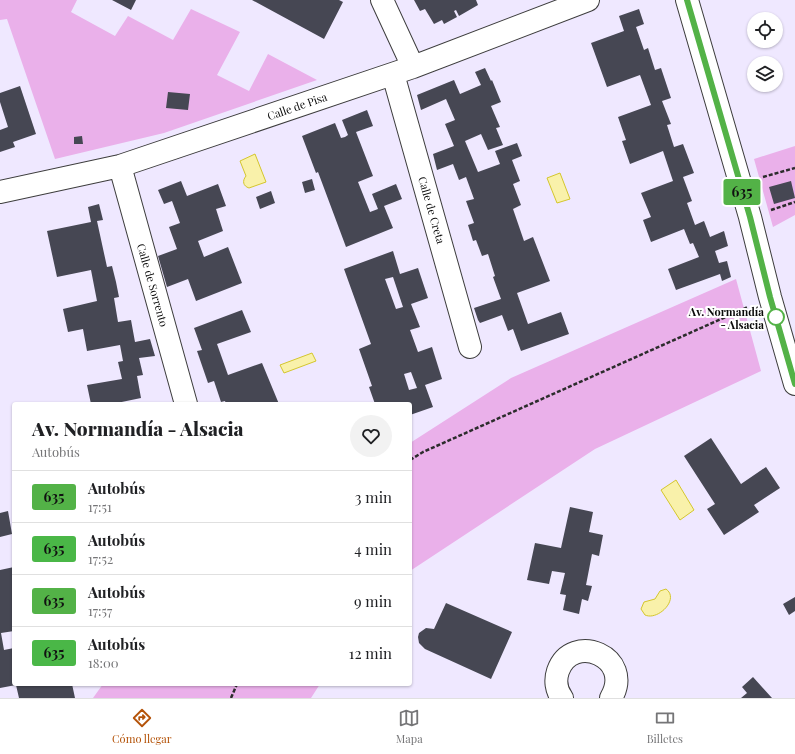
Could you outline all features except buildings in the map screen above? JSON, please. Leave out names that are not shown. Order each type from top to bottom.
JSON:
[{"type":"street","name":"Calle de Creta","points":[[382,0],[403,71],[470,347]]},
{"type":"street","name":"Calle de Pisa","points":[[0,192],[120,166],[403,71],[588,0]]},
{"type":"street","points":[[687,0],[750,217],[770,297],[795,384]]},
{"type":"street","name":"Calle de Sorrento","points":[[120,166],[185,402]]},
{"type":"street","points":[[562,698],[556,685],[560,666],[566,658],[575,653],[585,651],[594,652],[603,656],[611,663],[615,671],[617,681],[615,691],[611,698]]},
{"type":"path","points":[[740,184],[795,168]]},
{"type":"path","points":[[412,459],[423,452],[770,297]]},
{"type":"path","points":[[231,698],[236,686]]},
{"type":"shaded area","points":[[0,0],[77,0],[71,12],[115,36],[128,16],[173,40],[191,9],[240,32],[217,75],[249,91],[268,54],[317,80],[164,133],[55,159],[7,19],[0,20]]},
{"type":"shaded area","points":[[795,146],[795,215],[773,227],[754,159]]},
{"type":"shaded area","points":[[255,154],[266,182],[249,188],[245,186],[244,183],[246,176],[240,161]]},
{"type":"shaded area","points":[[560,173],[570,199],[557,203],[547,178]]},
{"type":"shaded area","points":[[736,279],[761,371],[595,449],[412,570],[412,442],[511,378]]},
{"type":"shaded area","points":[[312,353],[316,361],[284,373],[280,365]]},
{"type":"shaded area","points":[[676,480],[694,510],[680,520],[661,490]]},
{"type":"shaded area","points":[[666,589],[670,593],[670,598],[666,608],[656,615],[645,615],[641,609],[644,602],[655,599],[660,591]]},
{"type":"shaded area","points":[[102,686],[319,686],[311,698],[93,698]]},
{"type":"bus line","name":"635","points":[[687,0],[750,217],[770,297],[795,384]]},
{"type":"place","name":"Av. Normandía - Alsacia","points":[[776,317]]}]
